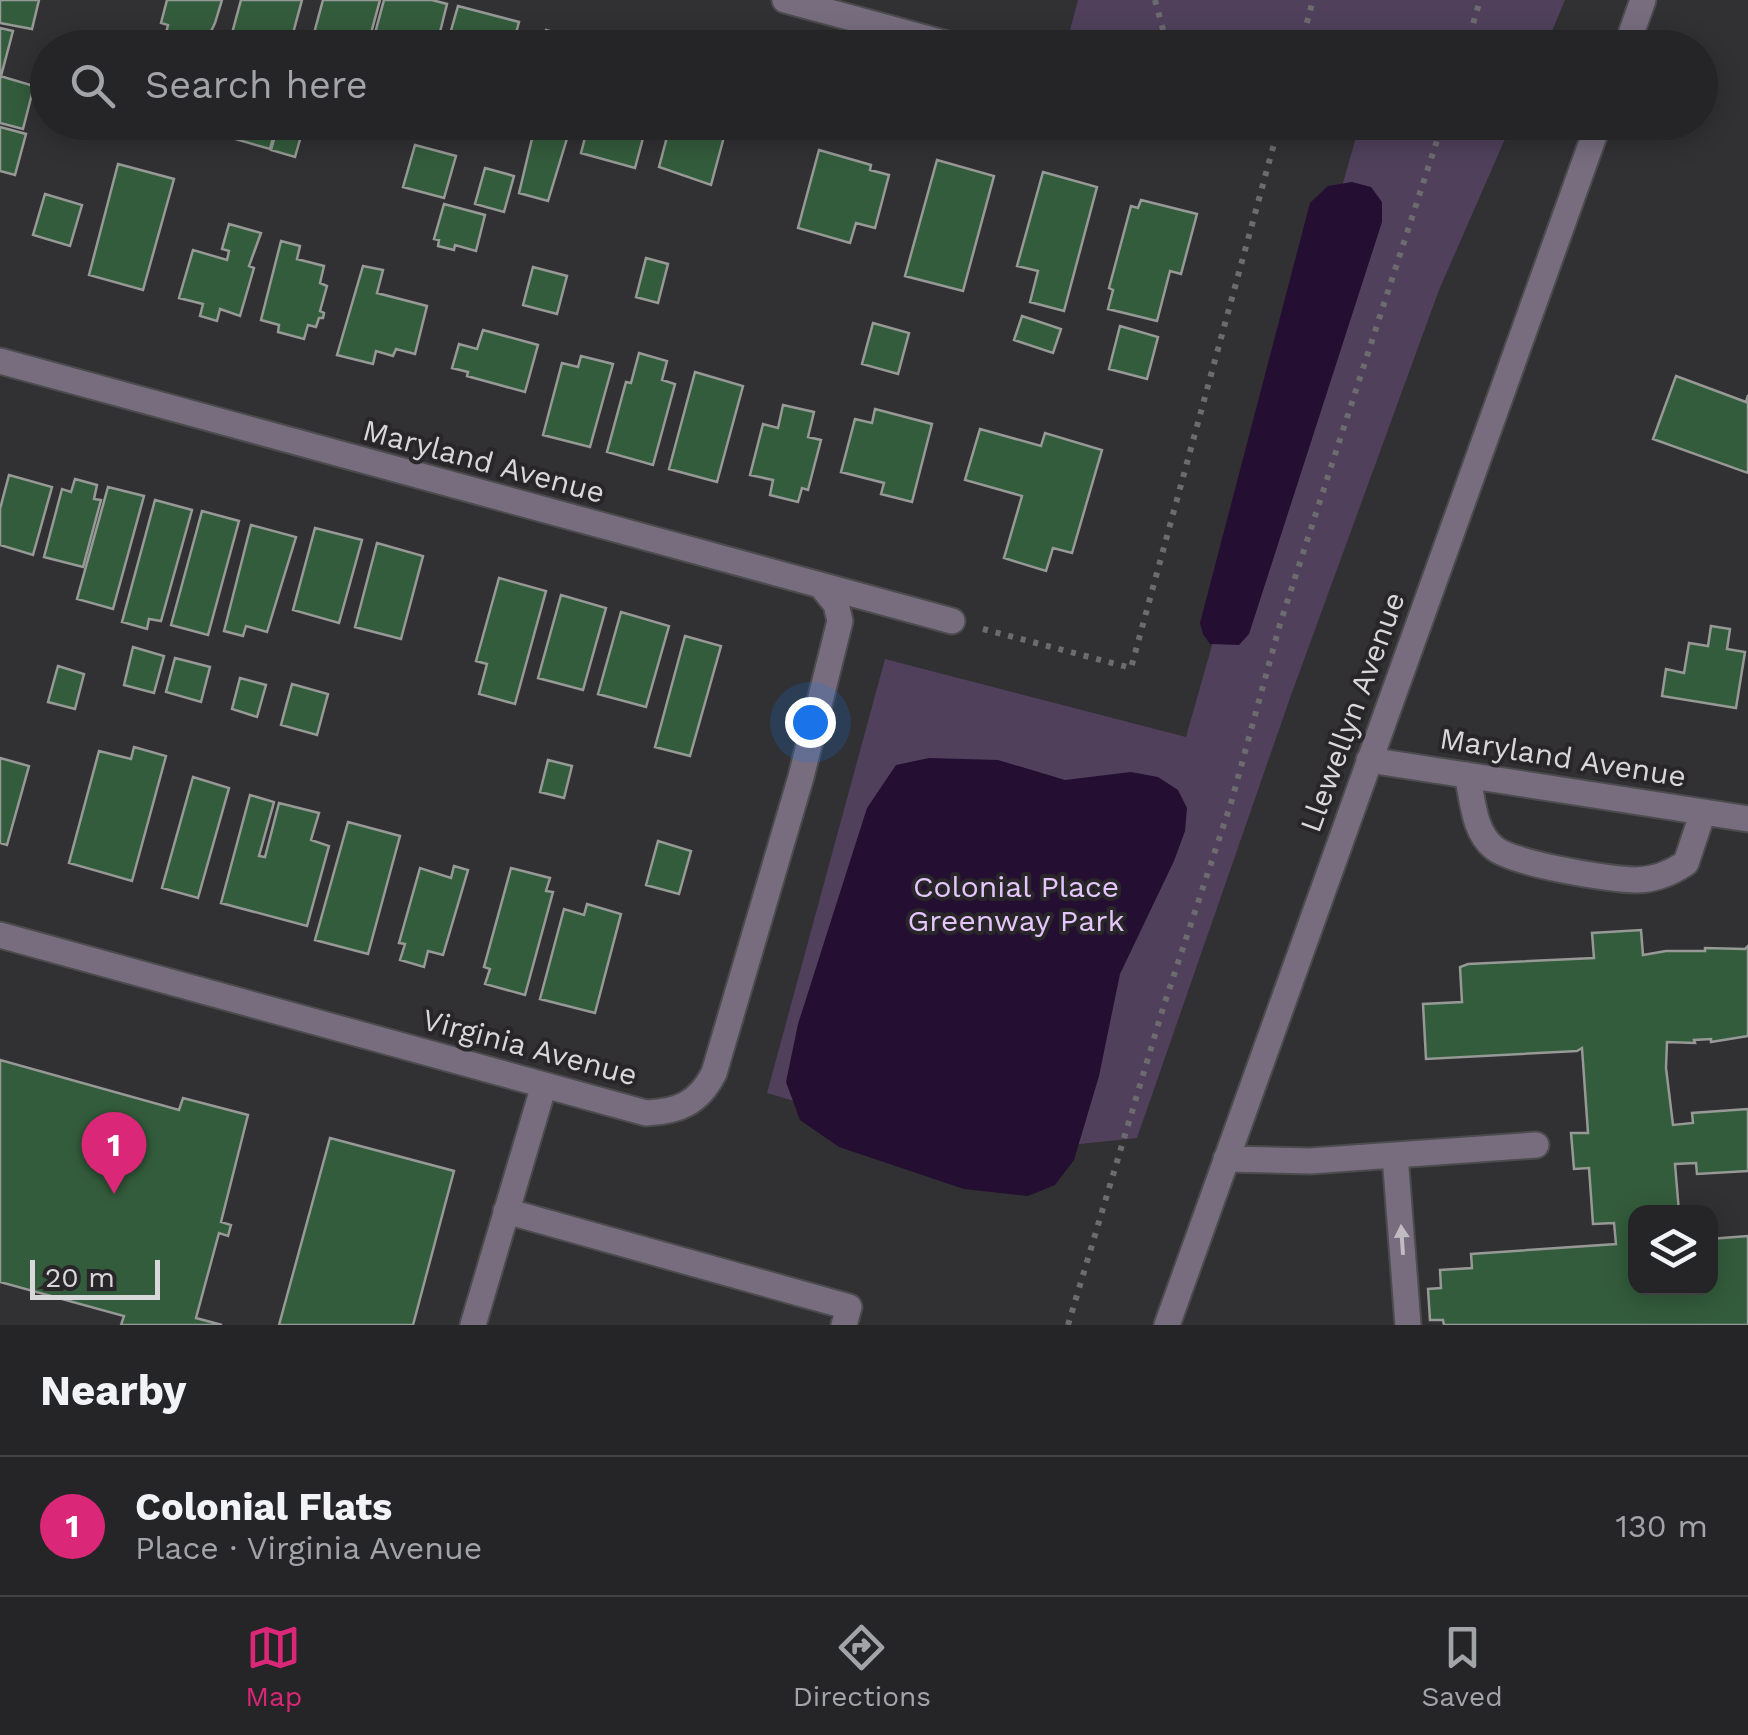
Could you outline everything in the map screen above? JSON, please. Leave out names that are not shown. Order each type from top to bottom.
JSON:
[{"type":"street","points":[[785,0],[896,30]]},
{"type":"street","points":[[1632,30],[1643,0]]},
{"type":"street","name":"Llewellyn Avenue","points":[[1167,1325],[1593,140]]},
{"type":"street","name":"Maryland Avenue","points":[[0,360],[952,622]]},
{"type":"street","name":"Virginia Avenue","points":[[0,935],[646,1112],[671,1112],[689,1104],[707,1087],[714,1073],[801,778],[840,621],[836,604],[823,588]]},
{"type":"street","name":"Maryland Avenue","points":[[1369,760],[1748,819]]},
{"type":"street","points":[[1467,775],[1480,831],[1494,848],[1514,860],[1637,880],[1667,875],[1686,864],[1702,812]]},
{"type":"street","points":[[473,1325],[544,1085]]},
{"type":"street","points":[[1226,1159],[1310,1161],[1536,1145]]},
{"type":"street","points":[[1396,1155],[1408,1325]]},
{"type":"street","points":[[506,1212],[849,1307],[844,1325]]},
{"type":"path","points":[[1155,0],[1163,30]]},
{"type":"path","points":[[1305,30],[1313,0]]},
{"type":"path","points":[[1471,30],[1480,0]]},
{"type":"path","points":[[952,622],[1132,668],[1275,140]]},
{"type":"path","points":[[1068,1325],[1164,1005],[1231,802],[1280,624],[1436,140]]},
{"type":"green space","points":[[1078,0],[1565,0],[1552,30],[1070,30]]},
{"type":"green space","name":"Colonial Place Greenway Park","points":[[1355,140],[1505,140],[1439,290],[1290,698],[1137,1138],[977,1155],[767,1093],[885,659],[1186,737]]},
{"type":"shaded area","points":[[1352,182],[1371,187],[1382,202],[1382,222],[1249,634],[1239,645],[1210,644],[1200,623],[1310,203],[1328,186]]},
{"type":"shaded area","points":[[929,758],[998,760],[1065,780],[1131,772],[1158,777],[1178,790],[1187,808],[1185,831],[1174,861],[1120,974],[1099,1076],[1074,1160],[1055,1185],[1028,1196],[964,1189],[839,1147],[800,1120],[786,1082],[798,1024],[867,808],[896,765]]},
{"type":"building","points":[[0,0],[39,0],[32,29],[0,23]]},
{"type":"building","points":[[167,0],[222,0],[212,30],[167,30],[168,25],[161,23]]},
{"type":"building","points":[[241,0],[302,0],[294,30],[233,30]]},
{"type":"building","points":[[323,0],[380,0],[372,30],[315,30]]},
{"type":"building","points":[[384,0],[432,0],[447,4],[440,30],[376,30]]},
{"type":"building","points":[[458,6],[519,22],[517,30],[451,30]]},
{"type":"building","points":[[0,28],[13,31],[1,76],[0,75]]},
{"type":"building","points":[[0,76],[30,85],[23,129],[0,123]]},
{"type":"building","points":[[0,127],[26,134],[15,175],[0,171]]},
{"type":"building","points":[[238,140],[272,140],[270,149]]},
{"type":"building","points":[[274,140],[300,140],[295,157],[271,150]]},
{"type":"building","points":[[532,140],[567,140],[548,201],[519,193]]},
{"type":"building","points":[[584,140],[643,140],[635,168],[581,153]]},
{"type":"building","points":[[666,140],[723,140],[711,185],[659,167]]},
{"type":"building","points":[[415,145],[456,156],[444,198],[403,187]]},
{"type":"building","points":[[819,150],[871,165],[870,170],[889,175],[875,228],[856,223],[850,243],[798,228]]},
{"type":"building","points":[[937,160],[994,176],[963,291],[905,276]]},
{"type":"building","points":[[118,164],[174,179],[143,290],[89,275]]},
{"type":"building","points":[[485,168],[514,176],[504,212],[475,204]]},
{"type":"building","points":[[1043,172],[1097,187],[1064,311],[1030,302],[1038,271],[1017,266]]},
{"type":"building","points":[[45,194],[82,205],[70,246],[33,235]]},
{"type":"building","points":[[1141,200],[1197,214],[1181,274],[1170,271],[1157,321],[1108,309],[1113,290],[1109,288],[1131,206],[1138,208]]},
{"type":"building","points":[[444,204],[485,215],[476,251],[455,245],[454,250],[438,246],[439,240],[434,239]]},
{"type":"building","points":[[229,224],[261,233],[249,266],[254,268],[240,316],[220,309],[217,321],[200,316],[203,304],[179,298],[193,250],[227,260],[229,251],[222,249]]},
{"type":"building","points":[[281,241],[300,246],[297,259],[324,266],[320,283],[327,286],[320,311],[323,318],[319,318],[316,327],[308,325],[304,339],[278,332],[279,325],[261,320]]},
{"type":"building","points":[[646,258],[668,264],[658,303],[636,297]]},
{"type":"building","points":[[363,266],[383,270],[377,293],[427,306],[415,354],[396,349],[393,356],[376,351],[373,364],[337,355]]},
{"type":"building","points":[[533,267],[567,276],[557,314],[523,305]]},
{"type":"building","points":[[1022,316],[1061,329],[1053,353],[1014,340]]},
{"type":"building","points":[[873,323],[909,333],[898,374],[862,364]]},
{"type":"building","points":[[1120,326],[1158,337],[1147,379],[1109,369]]},
{"type":"building","points":[[483,330],[538,345],[525,392],[452,368],[459,344],[477,349]]},
{"type":"building","points":[[639,353],[667,361],[662,380],[675,384],[653,465],[607,452],[626,382],[631,383]]},
{"type":"building","points":[[581,356],[613,364],[590,447],[543,435],[562,363],[578,367]]},
{"type":"building","points":[[695,372],[743,386],[717,482],[669,469]]},
{"type":"building","points":[[1676,376],[1746,402],[1748,395],[1748,473],[1653,439]]},
{"type":"building","points":[[783,405],[814,412],[808,437],[821,440],[808,490],[802,488],[798,502],[770,495],[773,480],[750,475],[763,424],[778,428]]},
{"type":"building","points":[[875,409],[932,424],[912,502],[881,494],[884,483],[841,472],[855,419],[872,423]]},
{"type":"building","points":[[980,429],[1041,446],[1045,433],[1102,450],[1072,553],[1053,548],[1046,571],[1004,558],[1022,496],[965,480]]},
{"type":"building","points":[[9,475],[52,487],[33,555],[0,545],[0,509]]},
{"type":"building","points":[[75,479],[97,485],[94,499],[101,500],[83,567],[44,557],[62,489],[71,492]]},
{"type":"building","points":[[108,487],[144,496],[113,609],[77,599]]},
{"type":"building","points":[[155,500],[192,510],[161,621],[149,619],[147,629],[122,622]]},
{"type":"building","points":[[202,511],[239,521],[208,635],[171,625]]},
{"type":"building","points":[[251,525],[296,537],[267,632],[246,626],[243,636],[224,631]]},
{"type":"building","points":[[315,528],[362,540],[339,623],[293,610]]},
{"type":"building","points":[[377,543],[423,556],[401,639],[355,627]]},
{"type":"building","points":[[499,578],[546,591],[515,704],[479,694],[487,664],[476,661]]},
{"type":"building","points":[[561,595],[606,608],[583,690],[538,678]]},
{"type":"building","points":[[621,612],[669,626],[646,707],[598,694]]},
{"type":"building","points":[[1711,626],[1730,629],[1727,649],[1745,652],[1736,708],[1662,696],[1666,669],[1684,673],[1689,643],[1708,646]]},
{"type":"building","points":[[685,636],[721,646],[690,756],[655,747]]},
{"type":"building","points":[[133,647],[164,656],[154,693],[124,685]]},
{"type":"building","points":[[175,658],[210,667],[201,702],[166,692]]},
{"type":"building","points":[[58,666],[84,674],[75,709],[48,702]]},
{"type":"building","points":[[240,678],[266,685],[257,717],[232,709]]},
{"type":"building","points":[[292,684],[328,694],[317,735],[281,725]]},
{"type":"building","points":[[134,747],[166,756],[132,881],[69,863],[99,751],[131,759]]},
{"type":"building","points":[[0,758],[29,766],[7,845],[0,843]]},
{"type":"building","points":[[548,760],[572,766],[564,798],[540,792]]},
{"type":"building","points":[[193,777],[229,788],[198,898],[162,888]]},
{"type":"building","points":[[250,795],[274,802],[259,856],[265,857],[279,803],[319,813],[311,840],[329,846],[307,926],[221,903]]},
{"type":"building","points":[[348,822],[400,836],[368,954],[315,940]]},
{"type":"building","points":[[658,841],[691,851],[679,894],[646,885]]},
{"type":"building","points":[[454,866],[468,870],[443,955],[428,951],[424,967],[400,960],[405,944],[399,943],[420,868],[451,878]]},
{"type":"building","points":[[511,868],[550,878],[546,891],[553,892],[525,995],[485,984],[490,969],[484,967]]},
{"type":"building","points":[[587,904],[621,914],[595,1013],[540,999],[564,909],[584,915]]},
{"type":"building","points":[[1641,930],[1643,955],[1748,946],[1748,1036],[1711,1042],[1667,1042],[1666,1068],[1673,1125],[1693,1123],[1692,1113],[1748,1109],[1748,1171],[1697,1174],[1696,1163],[1675,1164],[1678,1205],[1628,1205],[1628,1295],[1718,1295],[1718,1238],[1748,1236],[1748,1325],[1444,1325],[1443,1320],[1430,1320],[1428,1289],[1441,1288],[1440,1270],[1472,1268],[1471,1254],[1616,1244],[1614,1223],[1593,1224],[1589,1168],[1574,1169],[1571,1133],[1588,1133],[1582,1048],[1426,1059],[1423,1004],[1462,1002],[1460,967],[1594,958],[1592,933]]},
{"type":"building","points":[[0,1060],[179,1110],[183,1098],[248,1115],[221,1222],[231,1225],[228,1236],[219,1233],[196,1318],[222,1325],[121,1325],[124,1316],[0,1282]]},
{"type":"building","points":[[330,1138],[454,1171],[413,1325],[279,1325]]},
{"type":"place","name":"Colonial Flats","points":[[114,1194]]}]
